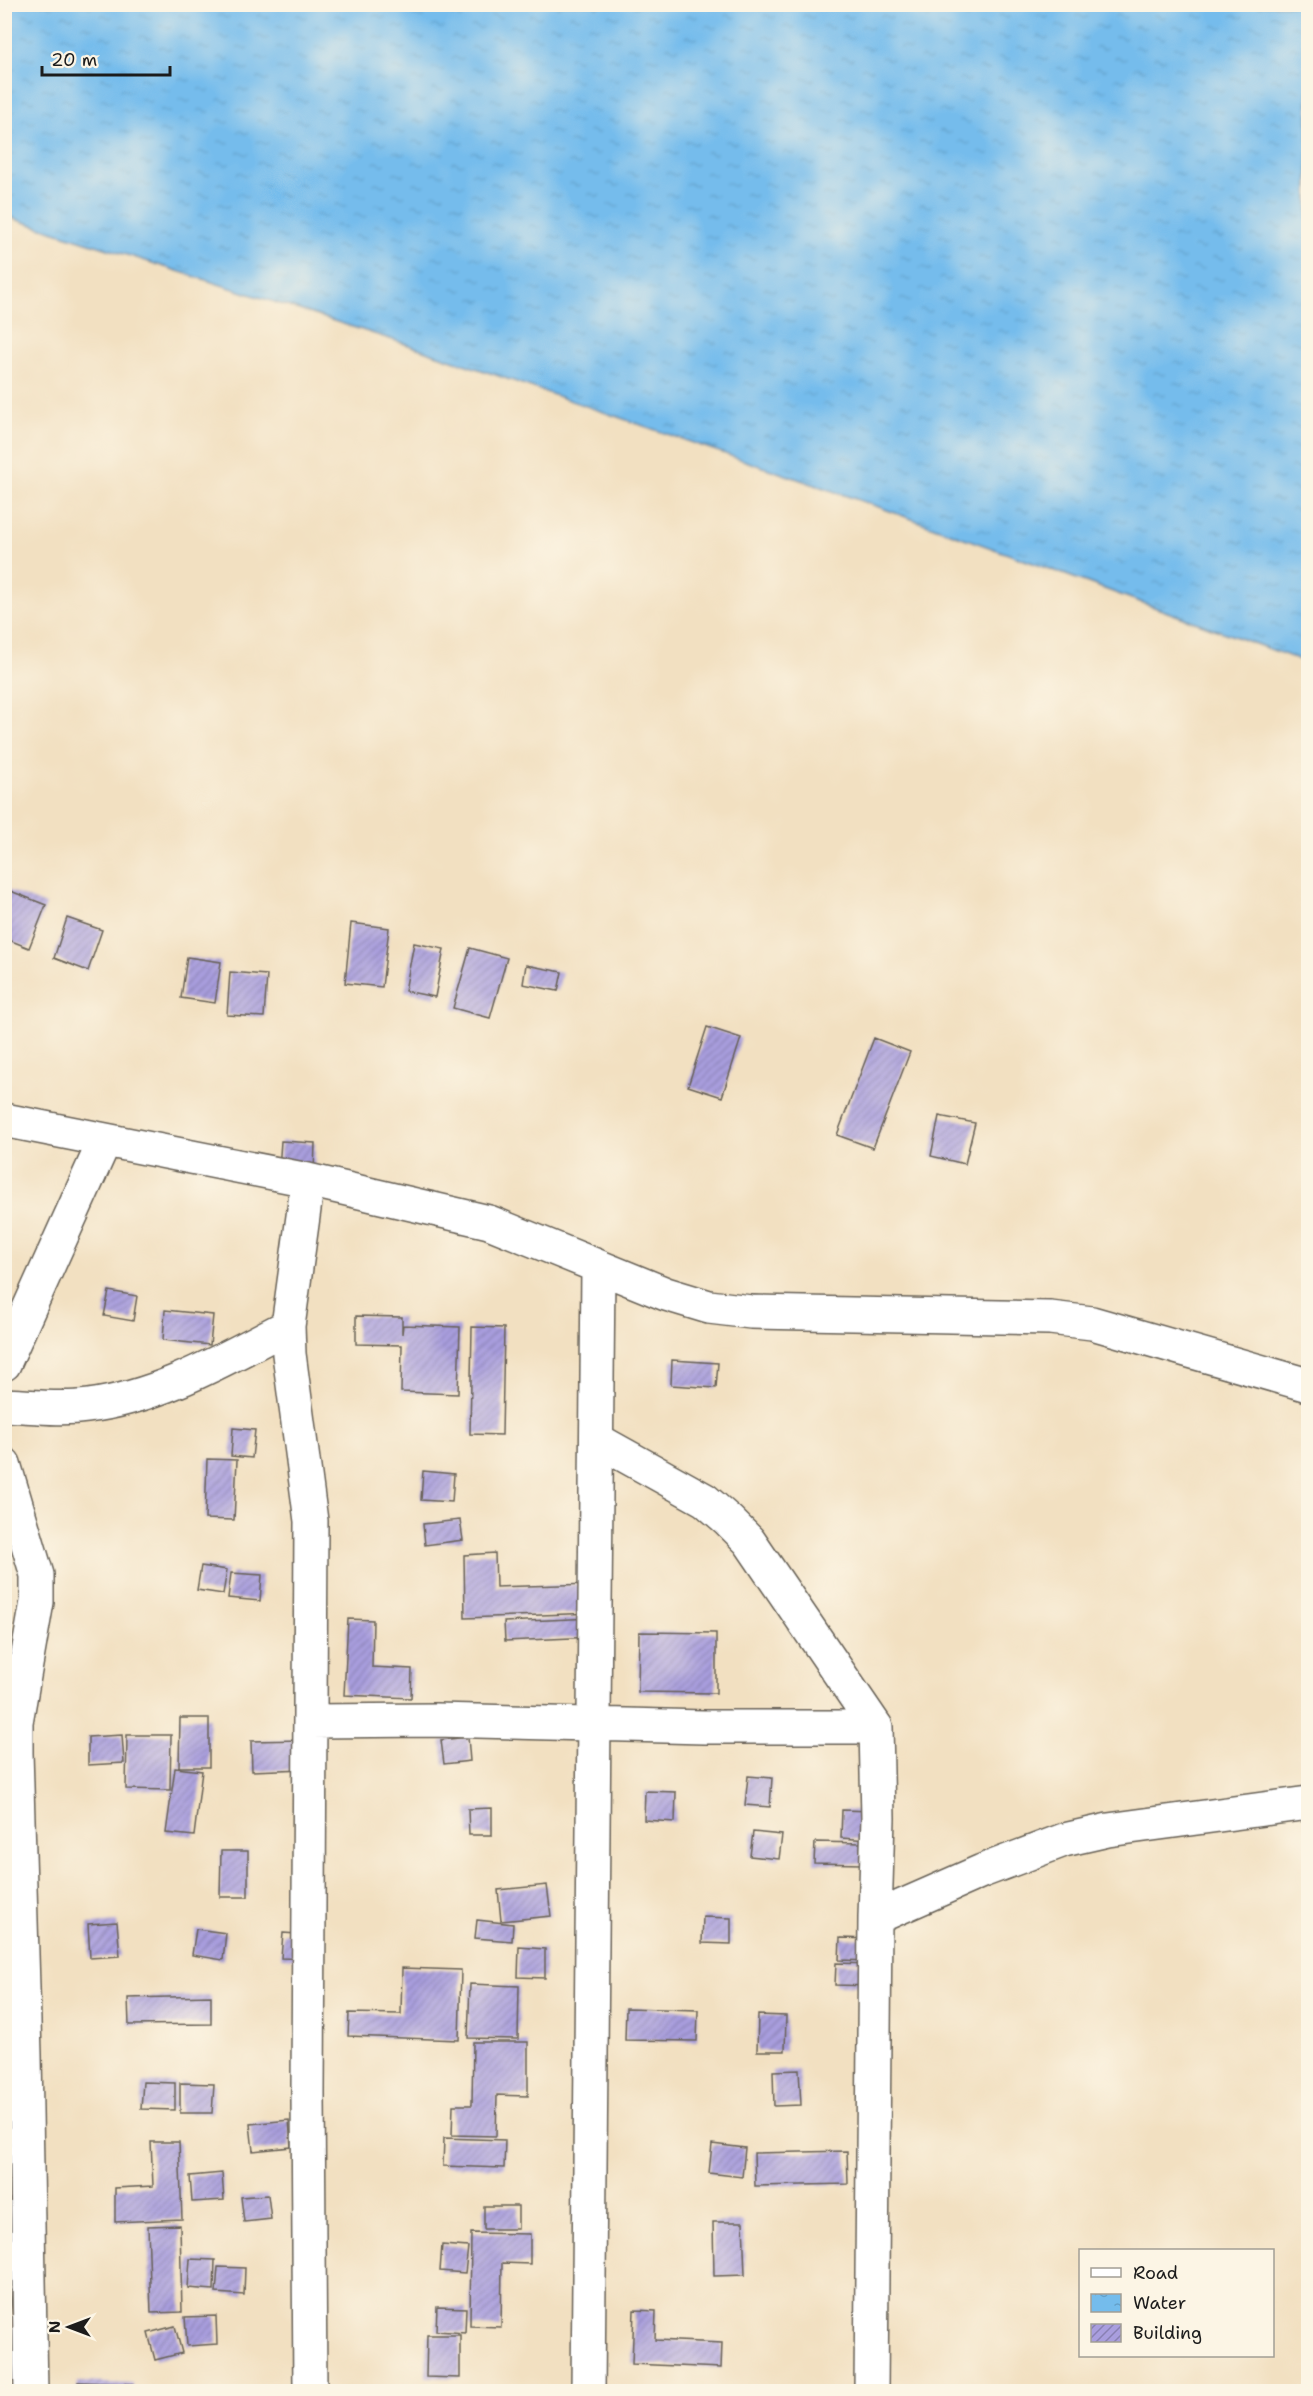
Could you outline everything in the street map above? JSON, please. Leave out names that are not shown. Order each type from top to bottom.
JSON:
[{"type":"street","points":[[4,1120],[308,1180],[489,1222],[666,1294],[699,1304],[751,1312],[1050,1318],[1092,1323],[1308,1385]]},
{"type":"street","points":[[4,1364],[105,1140]]},
{"type":"street","points":[[308,1180],[288,1326],[289,1353],[311,1521],[308,2093],[310,2391]]},
{"type":"street","points":[[588,2391],[598,1267]]},
{"type":"street","points":[[4,1405],[86,1407],[129,1398],[194,1374],[288,1326]]},
{"type":"street","points":[[597,1440],[705,1500],[729,1520],[749,1541],[876,1727],[878,1818],[871,2391]]},
{"type":"street","points":[[4,1464],[38,1575],[38,1602],[16,1722],[15,1753],[25,2055],[32,2391]]},
{"type":"street","points":[[311,1721],[436,1720],[595,1725],[876,1727]]},
{"type":"street","points":[[875,1918],[982,1871],[1064,1840],[1108,1830],[1308,1803]]},
{"type":"water","points":[[5,4],[1308,5],[1308,663],[879,507],[409,345],[5,216]]},
{"type":"building","points":[[8,890],[46,905],[29,948],[4,938],[4,898]]},
{"type":"building","points":[[67,918],[102,930],[88,971],[54,958]]},
{"type":"building","points":[[351,923],[389,928],[382,987],[345,983]]},
{"type":"building","points":[[414,943],[444,949],[435,997],[405,991]]},
{"type":"building","points":[[470,948],[507,958],[490,1018],[453,1008]]},
{"type":"building","points":[[187,957],[221,962],[215,1003],[181,998]]},
{"type":"building","points":[[526,965],[562,972],[558,991],[523,984]]},
{"type":"building","points":[[230,972],[267,975],[264,1017],[227,1015]]},
{"type":"building","points":[[707,1027],[741,1038],[722,1097],[688,1086]]},
{"type":"building","points":[[874,1038],[910,1052],[873,1148],[837,1135]]},
{"type":"building","points":[[939,1116],[975,1123],[965,1164],[931,1156]]},
{"type":"building","points":[[281,1141],[315,1143],[314,1171],[279,1169]]},
{"type":"building","points":[[109,1291],[137,1296],[133,1321],[104,1316]]},
{"type":"building","points":[[165,1310],[213,1315],[210,1345],[163,1340]]},
{"type":"building","points":[[356,1316],[402,1317],[402,1334],[403,1325],[460,1327],[458,1394],[401,1392],[402,1345],[356,1344]]},
{"type":"building","points":[[472,1327],[504,1328],[502,1435],[470,1434]]},
{"type":"building","points":[[672,1360],[718,1363],[716,1388],[671,1385]]},
{"type":"building","points":[[233,1428],[255,1430],[252,1458],[231,1456]]},
{"type":"building","points":[[207,1459],[237,1460],[234,1520],[205,1519]]},
{"type":"building","points":[[423,1471],[454,1474],[452,1502],[421,1500]]},
{"type":"building","points":[[460,1520],[463,1540],[425,1545],[423,1524]]},
{"type":"building","points":[[495,1553],[496,1587],[593,1584],[594,1613],[465,1618],[464,1555]]},
{"type":"building","points":[[201,1566],[227,1570],[223,1594],[197,1590]]},
{"type":"building","points":[[231,1573],[262,1575],[260,1601],[228,1598]]},
{"type":"building","points":[[593,1618],[594,1637],[505,1641],[504,1622]]},
{"type":"building","points":[[348,1619],[373,1620],[372,1667],[412,1669],[411,1698],[344,1695]]},
{"type":"building","points":[[639,1632],[716,1633],[716,1693],[638,1692]]},
{"type":"building","points":[[4,1650],[17,1654],[5,1688],[4,1688]]},
{"type":"building","points":[[180,1718],[209,1718],[209,1767],[179,1767]]},
{"type":"building","points":[[122,1735],[124,1763],[88,1765],[88,1737]]},
{"type":"building","points":[[127,1735],[171,1735],[170,1790],[126,1789]]},
{"type":"building","points":[[468,1737],[470,1761],[444,1764],[441,1740]]},
{"type":"building","points":[[304,1740],[305,1769],[252,1771],[251,1741]]},
{"type":"building","points":[[175,1768],[202,1771],[194,1836],[166,1833]]},
{"type":"building","points":[[748,1776],[772,1778],[770,1807],[745,1805]]},
{"type":"building","points":[[645,1791],[676,1792],[675,1822],[644,1820]]},
{"type":"building","points":[[492,1808],[492,1835],[469,1835],[468,1809]]},
{"type":"building","points":[[842,1810],[871,1811],[869,1840],[841,1838]]},
{"type":"building","points":[[753,1832],[782,1835],[779,1859],[750,1856]]},
{"type":"building","points":[[815,1842],[862,1843],[862,1864],[814,1863]]},
{"type":"building","points":[[221,1851],[248,1851],[248,1897],[220,1897]]},
{"type":"building","points":[[547,1885],[551,1916],[501,1921],[498,1890]]},
{"type":"building","points":[[703,1917],[731,1918],[731,1944],[702,1943]]},
{"type":"building","points":[[477,1920],[513,1924],[512,1941],[475,1938]]},
{"type":"building","points":[[117,1922],[120,1956],[90,1958],[88,1924]]},
{"type":"building","points":[[196,1929],[226,1933],[223,1960],[192,1955]]},
{"type":"building","points":[[283,1933],[311,1935],[310,1959],[281,1958]]},
{"type":"building","points":[[840,1938],[871,1939],[870,1961],[839,1960]]},
{"type":"building","points":[[519,1947],[545,1949],[545,1978],[518,1977]]},
{"type":"building","points":[[836,1963],[873,1964],[872,1986],[835,1985]]},
{"type":"building","points":[[402,1968],[461,1970],[459,2040],[348,2036],[349,2013],[401,2014]]},
{"type":"building","points":[[470,1984],[519,1986],[518,2039],[468,2038]]},
{"type":"building","points":[[211,1996],[211,2024],[129,2025],[128,1998]]},
{"type":"building","points":[[626,2008],[698,2010],[697,2041],[625,2040]]},
{"type":"building","points":[[758,2015],[786,2016],[785,2051],[757,2051]]},
{"type":"building","points":[[473,2042],[528,2042],[528,2096],[497,2095],[496,2136],[452,2135],[453,2105],[472,2105]]},
{"type":"building","points":[[799,2070],[801,2105],[774,2106],[773,2071]]},
{"type":"building","points":[[143,2082],[175,2083],[175,2110],[141,2109]]},
{"type":"building","points":[[180,2083],[214,2084],[212,2113],[180,2113]]},
{"type":"building","points":[[289,2120],[291,2147],[253,2151],[250,2124]]},
{"type":"building","points":[[444,2138],[505,2140],[504,2168],[443,2166]]},
{"type":"building","points":[[151,2142],[179,2142],[182,2219],[115,2222],[115,2188],[153,2186]]},
{"type":"building","points":[[712,2144],[745,2148],[742,2177],[709,2173]]},
{"type":"building","points":[[847,2151],[848,2184],[755,2186],[754,2153]]},
{"type":"building","points":[[222,2173],[224,2200],[192,2202],[190,2176]]},
{"type":"building","points":[[268,2195],[271,2219],[244,2222],[241,2197]]},
{"type":"building","points":[[484,2206],[518,2206],[518,2229],[484,2229]]},
{"type":"building","points":[[713,2222],[743,2222],[745,2275],[714,2276]]},
{"type":"building","points":[[180,2225],[182,2312],[151,2313],[148,2226]]},
{"type":"building","points":[[471,2233],[530,2234],[530,2264],[502,2263],[501,2327],[470,2326]]},
{"type":"building","points":[[442,2245],[468,2247],[465,2273],[440,2271]]},
{"type":"building","points":[[190,2259],[215,2260],[214,2290],[188,2288]]},
{"type":"building","points":[[218,2267],[245,2268],[244,2295],[216,2293]]},
{"type":"building","points":[[4,2289],[12,2290],[10,2314],[4,2313]]},
{"type":"building","points":[[437,2307],[466,2308],[465,2333],[436,2331]]},
{"type":"building","points":[[634,2310],[656,2311],[655,2340],[722,2343],[721,2368],[632,2364]]},
{"type":"building","points":[[216,2316],[217,2344],[187,2346],[185,2317]]},
{"type":"building","points":[[175,2326],[182,2353],[155,2360],[148,2333]]},
{"type":"building","points":[[427,2335],[460,2335],[460,2378],[426,2377]]},
{"type":"building","points":[[78,2382],[133,2384],[133,2392],[77,2392]]}]
